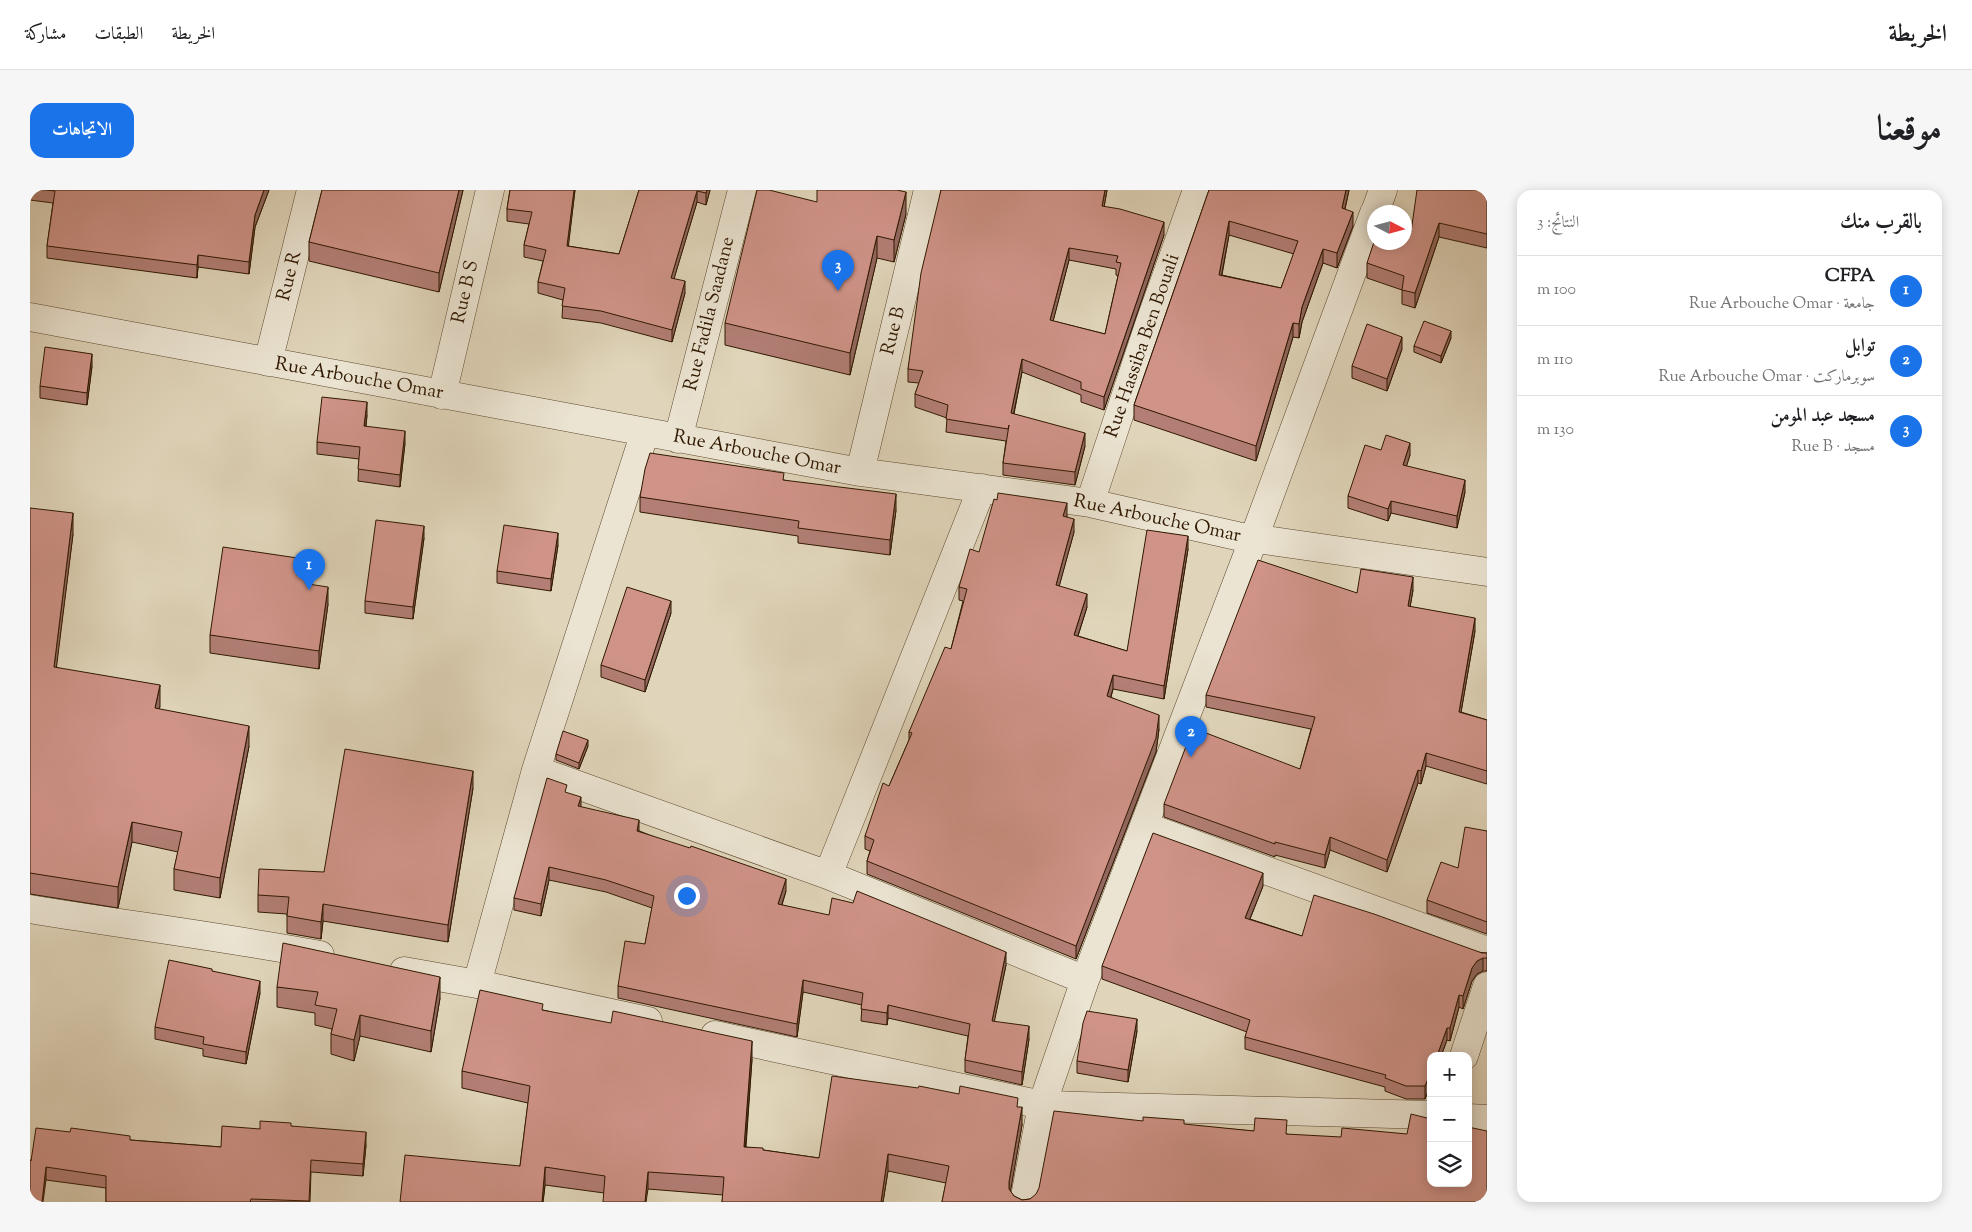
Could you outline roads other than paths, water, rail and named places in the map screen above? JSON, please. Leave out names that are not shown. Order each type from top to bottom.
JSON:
[{"type":"street","name":"Rue R","points":[[268,362],[311,190]]},
{"type":"street","name":"Rue B S","points":[[442,394],[490,190]]},
{"type":"street","name":"Rue Fadila Saadane","points":[[678,438],[742,190]]},
{"type":"street","name":"Rue B","points":[[860,472],[928,190]]},
{"type":"street","name":"Rue Hassiba Ben Bouali","points":[[1090,503],[1149,325],[1197,190]]},
{"type":"street","points":[[1378,205],[1383,190]]},
{"type":"street","points":[[1024,1202],[1042,1105],[1085,980],[1254,538],[1367,234]]},
{"type":"street","name":"Rue Arbouche Omar","points":[[30,317],[860,472],[1090,503],[1237,536],[1487,572]]},
{"type":"street","points":[[477,984],[536,770],[646,432]]},
{"type":"street","points":[[828,876],[982,488]]},
{"type":"street","points":[[536,770],[828,876],[1085,980]]},
{"type":"street","points":[[1144,826],[1487,951]]},
{"type":"street","points":[[30,909],[145,928],[254,943],[342,959]]},
{"type":"street","points":[[380,966],[477,984],[1042,1105],[1427,1115]]},
{"type":"street","points":[[1465,1052],[1487,986]]},
{"type":"street","points":[[1472,1118],[1487,1119]]},
{"type":"place","name":"مسجد عبد المومن","points":[[838,291]]},
{"type":"place","name":"CFPA","points":[[309,590]]},
{"type":"place","name":"توابل","points":[[1191,757]]}]
